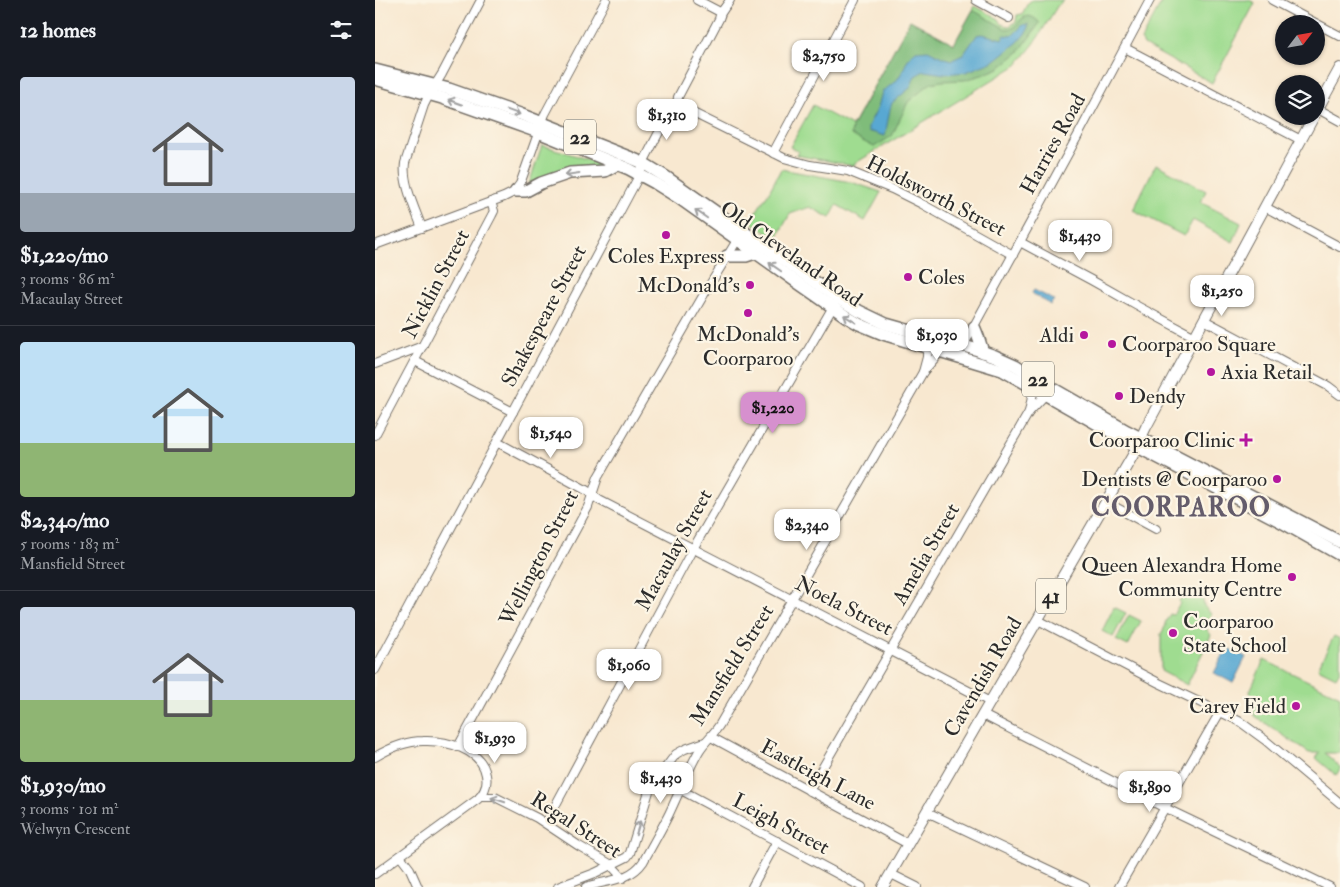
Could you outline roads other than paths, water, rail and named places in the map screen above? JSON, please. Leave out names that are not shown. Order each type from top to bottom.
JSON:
[{"type":"highway","name":"Old Cleveland Road","points":[[375,70],[432,89]]},
{"type":"highway","name":"Old Cleveland Road","points":[[375,79],[464,94],[540,127],[666,177],[740,235],[835,302],[847,317],[871,330],[1002,370],[1139,442],[1278,520],[1340,551]]},
{"type":"highway","name":"Old Cleveland Road","points":[[540,127],[619,164],[642,168]]},
{"type":"highway","points":[[516,191],[526,191],[541,183],[570,173],[605,171],[619,164]]},
{"type":"highway","name":"Old Cleveland Road","points":[[740,235],[755,253],[835,302],[886,324],[983,352],[1015,365],[1139,442]]},
{"type":"highway","points":[[727,256],[746,256],[755,253]]},
{"type":"highway","points":[[974,327],[983,352]]},
{"type":"main road","name":"Cavendish Road","points":[[1325,96],[1340,68]]},
{"type":"main road","name":"Cavendish Road","points":[[883,887],[1133,456],[1309,125]]},
{"type":"street","points":[[422,228],[405,180],[404,168],[421,114],[432,89],[481,0]]},
{"type":"street","points":[[375,245],[516,191],[522,180],[540,127],[606,0]]},
{"type":"street","points":[[697,0],[720,12]]},
{"type":"street","name":"Shakespeare Street","points":[[375,670],[642,168],[671,109],[677,105],[678,97],[719,19],[720,12],[730,0]]},
{"type":"street","points":[[773,153],[855,0]]},
{"type":"street","points":[[976,0],[1009,18]]},
{"type":"street","name":"Harries Road","points":[[957,357],[1150,0]]},
{"type":"street","points":[[1272,0],[1340,36]]},
{"type":"street","points":[[1125,48],[1301,140]]},
{"type":"street","name":"Holdsworth Street","points":[[677,105],[793,161],[849,171],[892,189],[1013,255]]},
{"type":"street","points":[[1325,115],[1340,121]]},
{"type":"street","name":"Nicklin Street","points":[[375,435],[493,215],[494,211],[491,202]]},
{"type":"street","points":[[1265,207],[1340,247]]},
{"type":"street","name":"Wellington Street","points":[[458,747],[588,507],[598,477],[740,235]]},
{"type":"street","name":"Holdsworth Street","points":[[1020,242],[1195,337]]},
{"type":"street","name":"Macaulay Street","points":[[546,823],[693,548],[835,302]]},
{"type":"street","points":[[1204,320],[1328,386],[1340,395]]},
{"type":"street","points":[[375,364],[423,346]]},
{"type":"street","name":"Mansfield Street","points":[[923,372],[927,348]]},
{"type":"street","name":"Mansfield Street","points":[[623,878],[633,872],[643,862],[679,790],[708,739],[720,724],[923,372],[941,352]]},
{"type":"street","points":[[415,361],[513,412]]},
{"type":"street","name":"Amelia Street","points":[[1029,412],[1033,387]]},
{"type":"street","name":"Amelia Street","points":[[809,790],[1029,412],[1046,394]]},
{"type":"street","name":"Noela Street","points":[[497,442],[586,490],[599,500],[990,702]]},
{"type":"street","points":[[1106,502],[1156,529]]},
{"type":"street","points":[[1038,620],[1159,683],[1239,721],[1340,803]]},
{"type":"street","points":[[1119,887],[1220,712]]},
{"type":"street","points":[[983,715],[1165,808],[1330,887]]},
{"type":"street","points":[[558,887],[624,860],[630,853],[648,792],[676,754],[685,748],[708,739]]},
{"type":"street","name":"Eastleigh Lane","points":[[708,739],[809,790],[909,844]]},
{"type":"street","points":[[375,757],[397,746],[415,741],[443,742],[458,747],[476,757],[484,767],[487,782],[485,790],[480,797],[375,874]]},
{"type":"street","name":"Leigh Street","points":[[657,780],[862,887]]},
{"type":"street","name":"Regal Street","points":[[480,797],[498,798],[546,823],[612,866],[623,878]]},
{"type":"street","points":[[927,812],[1085,887]]},
{"type":"street","points":[[752,887],[777,842]]},
{"type":"street","points":[[400,856],[410,869],[418,887]]},
{"type":"street","points":[[891,874],[917,887]]},
{"type":"street","points":[[587,887],[623,878]]},
{"type":"water","points":[[1028,24],[1028,30],[1018,42],[994,61],[966,72],[945,74],[924,71],[915,76],[910,88],[892,103],[885,136],[868,131],[868,126],[878,107],[882,92],[897,80],[908,59],[916,51],[928,50],[952,60],[963,55],[977,35],[982,34],[1002,39],[1005,35],[1012,36],[1023,25]]},
{"type":"water","points":[[1034,290],[1054,300],[1050,305],[1032,293]]},
{"type":"water","points":[[1227,648],[1246,657],[1233,683],[1214,673]]},
{"type":"place","name":"Coles Express","points":[[666,235]]},
{"type":"place","name":"Coles","points":[[908,277]]},
{"type":"place","name":"McDonald's","points":[[750,285]]},
{"type":"place","name":"McDonald's Coorparoo","points":[[748,313]]},
{"type":"place","name":"Aldi","points":[[1084,335]]},
{"type":"place","name":"Coorparoo Square","points":[[1112,344]]},
{"type":"place","name":"Axia Retail","points":[[1211,372]]},
{"type":"place","name":"Dendy","points":[[1119,396]]},
{"type":"place","name":"Coorparoo Clinic","points":[[1246,440]]},
{"type":"place","name":"Dentists @ Coorparoo","points":[[1277,479]]},
{"type":"place","name":"Queen Alexandra Home Community Centre","points":[[1292,577]]},
{"type":"place","name":"Coorparoo State School","points":[[1173,633]]},
{"type":"place","name":"Carey Field","points":[[1296,706]]},
{"type":"district","name":"COORPAROO","points":[[1181,508]]}]
